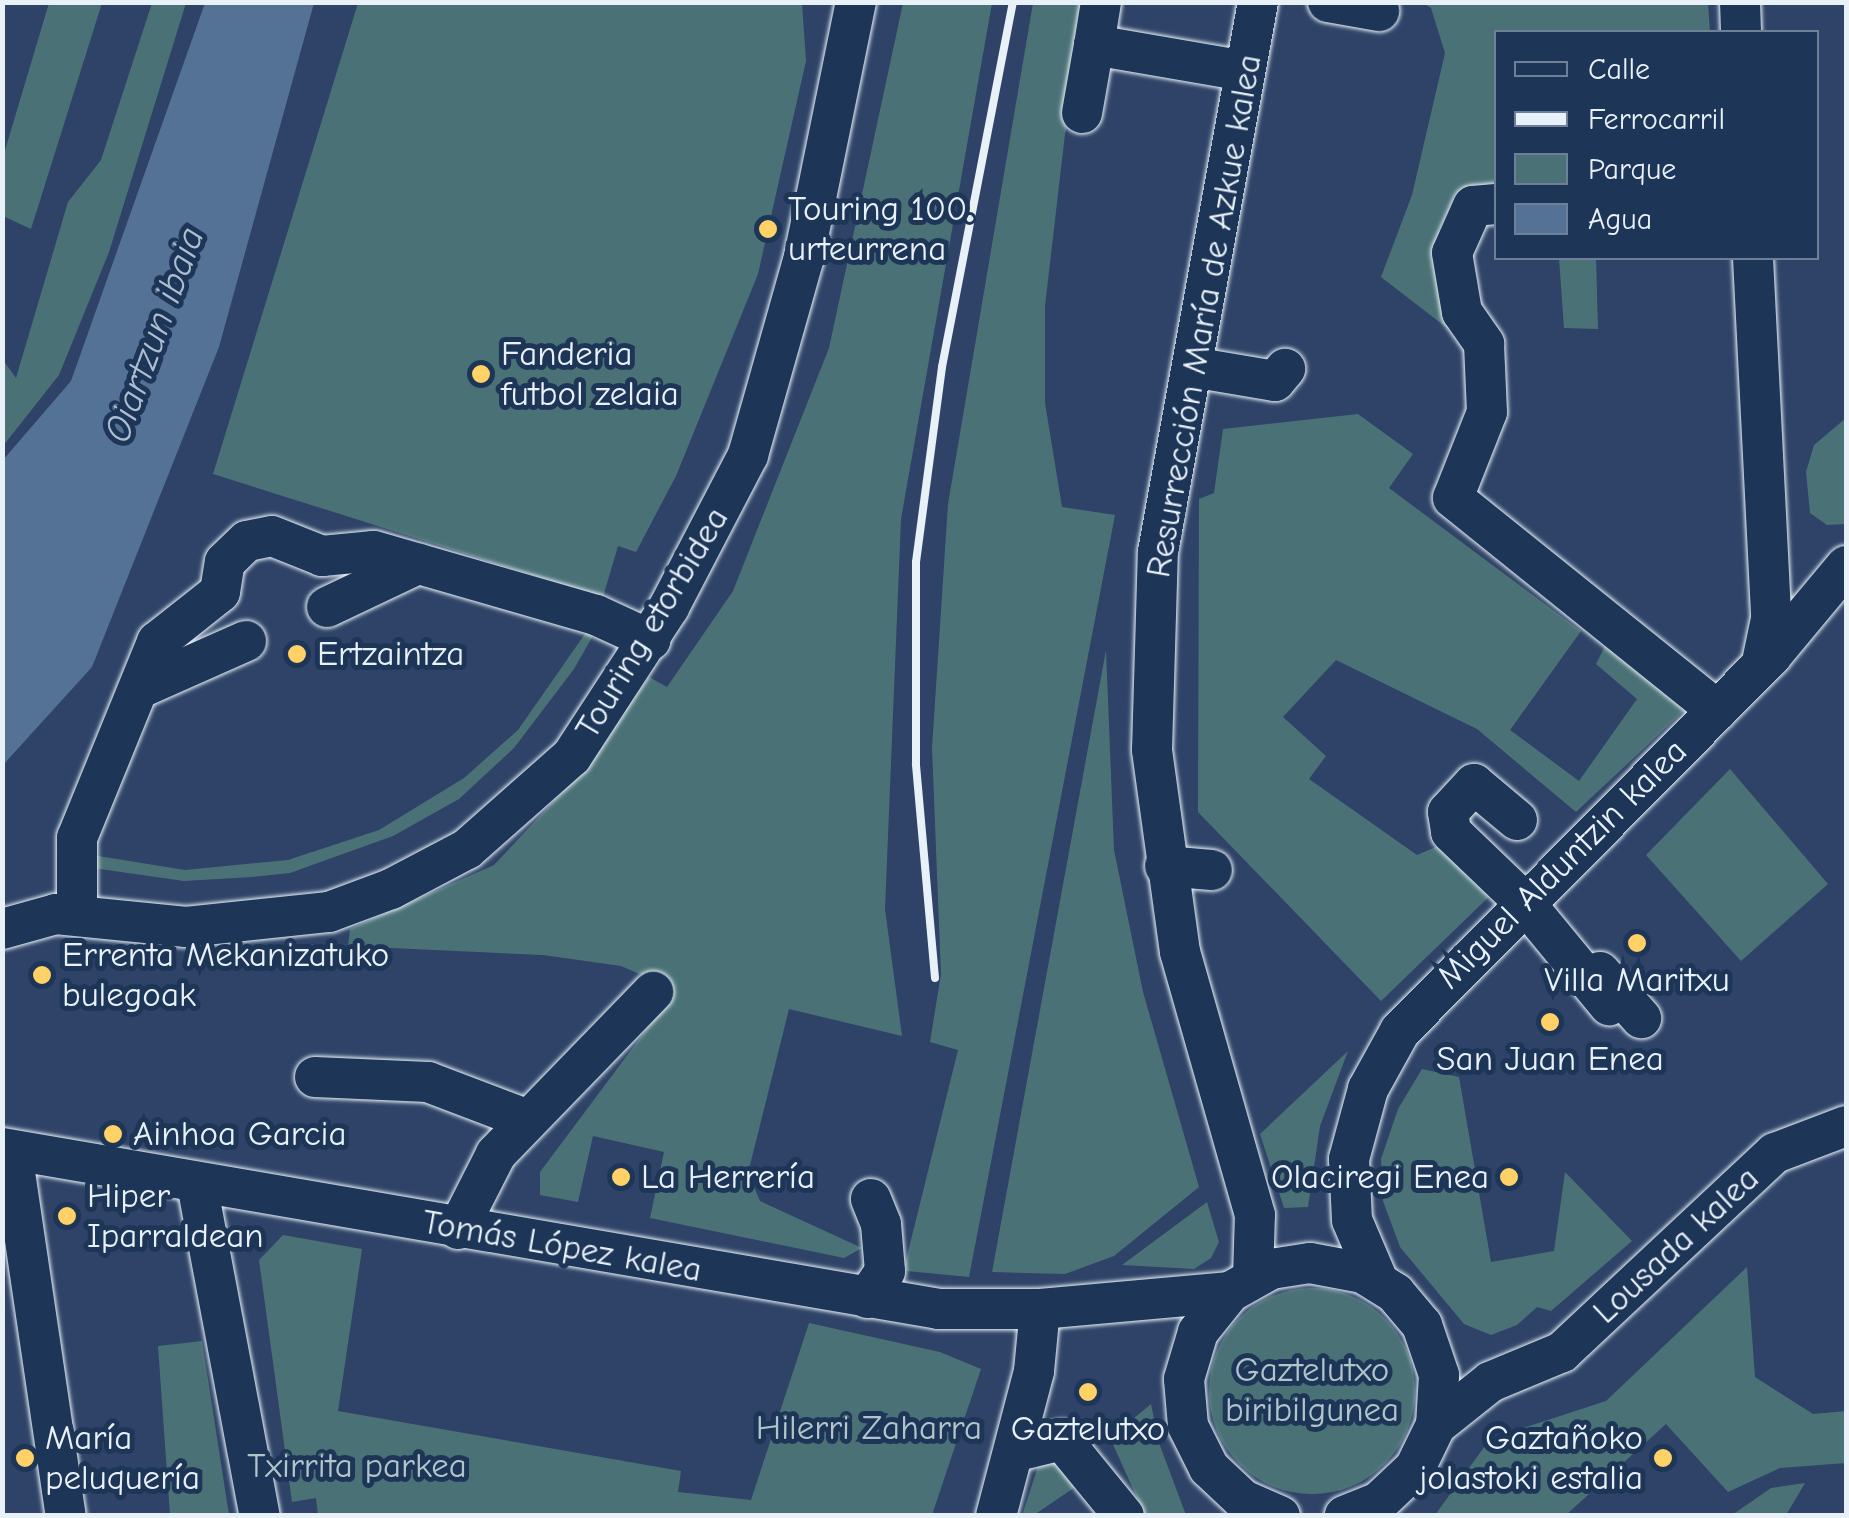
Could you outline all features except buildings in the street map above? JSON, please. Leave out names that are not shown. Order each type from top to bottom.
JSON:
[{"type":"street","name":"Touring etorbidea","points":[[2,929],[78,913],[298,938],[467,849],[572,756],[650,640],[748,455],[804,257],[856,2]]},
{"type":"street","points":[[1082,113],[1102,2]]},
{"type":"street","name":"Resurrección María de Azkue kalea","points":[[1242,1284],[1255,1216],[1184,969],[1164,866],[1152,750],[1158,552],[1258,2]]},
{"type":"street","points":[[1328,2],[1379,11]]},
{"type":"street","points":[[1740,2],[1742,30]]},
{"type":"street","points":[[1094,44],[1245,71]]},
{"type":"street","points":[[1494,204],[1472,206],[1452,253],[1462,312],[1484,344],[1488,412],[1453,498],[1717,710]]},
{"type":"street","points":[[1753,260],[1769,577],[1770,631],[1761,666]]},
{"type":"street","points":[[1192,367],[1275,381],[1285,370]]},
{"type":"street","points":[[1766,506],[1776,539],[1811,583],[1814,603],[1790,602],[1769,577]]},
{"type":"street","points":[[78,913],[77,838],[157,642],[220,592],[225,562],[247,541],[272,536],[322,556],[374,551],[596,615],[650,640]]},
{"type":"street","points":[[327,607],[418,564]]},
{"type":"street","name":"Miguel Alduntzin kalea","points":[[1310,1262],[1348,1199],[1357,1120],[1382,1060],[1421,1004],[1761,666],[1846,566]]},
{"type":"street","points":[[140,688],[246,641]]},
{"type":"street","points":[[1517,820],[1474,784],[1448,812],[1451,832],[1524,902],[1625,1012]]},
{"type":"street","points":[[1164,866],[1212,870]]},
{"type":"street","points":[[458,1228],[496,1154],[653,992]]},
{"type":"street","points":[[315,1077],[428,1082],[528,1120]]},
{"type":"street","name":"Lousada kalea","points":[[1436,1425],[1470,1394],[1574,1341],[1775,1153],[1846,1126]]},
{"type":"street","points":[[7,1150],[66,1516]]},
{"type":"street","name":"Tomás López kalea","points":[[7,1150],[939,1309],[1040,1309],[1242,1284]]},
{"type":"street","points":[[197,1184],[260,1516]]},
{"type":"street","points":[[867,1298],[885,1271],[882,1224],[872,1198]]},
{"type":"street","name":"Miguel Alduntzin kalea","points":[[1348,1199],[1378,1281]]},
{"type":"street","points":[[1280,1516],[1224,1486],[1197,1448],[1184,1402],[1188,1356],[1198,1332],[1242,1284],[1310,1262],[1378,1281],[1410,1308],[1431,1343],[1440,1392],[1436,1425],[1399,1486],[1345,1516]]},
{"type":"street","points":[[1126,1300],[1188,1356]]},
{"type":"street","points":[[996,1516],[1016,1450],[1040,1309]]},
{"type":"street","points":[[1431,1343],[1468,1364],[1512,1373]]},
{"type":"street","points":[[1016,1450],[1062,1440],[1124,1516]]},
{"type":"green space","points":[[49,3],[102,3],[31,229],[3,216],[3,157]]},
{"type":"green space","points":[[152,3],[186,3],[109,252],[59,375],[3,446],[3,360],[16,378],[68,202],[101,160]]},
{"type":"green space","name":"Fanderia futbol zelaia","points":[[358,3],[802,3],[806,61],[758,274],[676,476],[636,552],[618,546],[603,597],[213,474]]},
{"type":"green space","points":[[903,3],[992,3],[901,519],[885,909],[902,1036],[789,1009],[748,1173],[760,1201],[862,1248],[844,1258],[650,1218],[664,1152],[593,1136],[578,1202],[540,1195],[540,1172],[664,1006],[658,982],[621,966],[543,955],[348,946],[350,929],[494,865],[570,784],[649,677],[667,687],[733,591],[829,348]]},
{"type":"green space","points":[[1033,3],[1082,3],[1081,66],[1065,134],[1045,306],[1045,403],[1062,507],[1115,515],[969,1277],[907,1271],[905,1264],[958,1050],[930,1042],[941,974],[932,748],[948,504]]},
{"type":"green space","points":[[1423,3],[1708,3],[1710,30],[1494,30],[1494,183],[1456,193],[1439,230],[1451,331],[1381,277],[1412,195],[1445,53],[1431,8]]},
{"type":"green space","points":[[1559,260],[1596,260],[1598,329],[1564,328]]},
{"type":"green space","points":[[1358,414],[1413,454],[1389,488],[1581,631],[1510,730],[1579,781],[1637,699],[1596,664],[1605,646],[1687,708],[1576,812],[1477,729],[1336,660],[1283,717],[1326,756],[1309,779],[1417,855],[1445,843],[1497,889],[1381,1001],[1198,812],[1199,499],[1214,493],[1223,429]]},
{"type":"green space","points":[[1846,418],[1846,524],[1827,525],[1810,513],[1806,472],[1814,445]]},
{"type":"green space","points":[[587,631],[594,634],[574,669],[514,748],[459,799],[393,836],[290,873],[252,877],[184,881],[86,867],[92,855],[185,870],[288,860],[379,830],[464,778],[518,730]]},
{"type":"green space","points":[[1106,650],[1114,850],[1143,992],[1199,1187],[1114,1256],[1065,1274],[992,1272]]},
{"type":"green space","points":[[1730,769],[1828,884],[1741,961],[1646,855]]},
{"type":"green space","points":[[1348,1051],[1320,1126],[1308,1207],[1284,1208],[1260,1134]]},
{"type":"green space","points":[[1422,1069],[1459,1077],[1491,1262],[1554,1251],[1565,1172],[1632,1241],[1551,1311],[1537,1307],[1517,1325],[1491,1335],[1464,1324],[1400,1247],[1383,1201],[1381,1159],[1398,1109]]},
{"type":"green space","points":[[1207,1202],[1219,1242],[1211,1258],[1194,1269],[1122,1265]]},
{"type":"green space","points":[[283,1235],[362,1249],[338,1411],[681,1471],[678,1492],[751,1500],[809,1323],[940,1352],[981,1369],[932,1515],[318,1515],[316,1498],[292,1502],[259,1260]]},
{"type":"green space","points":[[1747,1267],[1755,1377],[1813,1414],[1846,1411],[1846,1463],[1780,1468],[1728,1492],[1666,1424],[1566,1515],[1435,1515],[1490,1439],[1606,1401]]},
{"type":"green space","name":"Gaztelutxo biribilgunea","points":[[1312,1288],[1352,1296],[1385,1318],[1407,1351],[1415,1391],[1407,1431],[1385,1464],[1352,1486],[1312,1494],[1272,1486],[1239,1464],[1217,1431],[1209,1391],[1217,1351],[1239,1318],[1272,1296]]},
{"type":"green space","points":[[202,1341],[229,1515],[170,1515],[158,1346]]},
{"type":"green space","points":[[1151,1404],[1159,1443],[1186,1515],[1145,1515],[1110,1438]]},
{"type":"green space","points":[[1058,1457],[1081,1483],[1034,1515],[1022,1516],[1040,1460]]},
{"type":"green space","points":[[1805,1483],[1786,1515],[1732,1515],[1771,1488]]},
{"type":"water","name":"Oiartzun ibaia","points":[[205,3],[314,3],[219,347],[92,667],[3,765],[3,460],[71,381]]},
{"type":"railway","points":[[935,978],[916,764],[916,562],[942,367],[1013,2]]},
{"type":"place","name":"Touring 100. urteurrena","points":[[768,229]]},
{"type":"place","name":"Fanderia futbol zelaia","points":[[481,374]]},
{"type":"place","name":"Ertzaintza","points":[[297,654]]},
{"type":"place","name":"Villa Maritxu","points":[[1637,943]]},
{"type":"place","name":"Errenta Mekanizatuko bulegoak","points":[[42,975]]},
{"type":"place","name":"San Juan Enea","points":[[1550,1022]]},
{"type":"place","name":"Ainhoa Garcia","points":[[113,1134]]},
{"type":"place","name":"La Herrería","points":[[621,1177]]},
{"type":"place","name":"Olaciregi Enea","points":[[1509,1177]]},
{"type":"place","name":"Hiper Iparraldean","points":[[67,1216]]},
{"type":"place","name":"Gaztelutxo","points":[[1088,1392]]},
{"type":"place","name":"María peluquería","points":[[25,1458]]},
{"type":"place","name":"Gaztañoko jolastoki estalia","points":[[1663,1458]]},
{"type":"park label","name":"Hilerri Zaharra","points":[[869,1428]]},
{"type":"park label","name":"Txirrita parkea","points":[[357,1466]]}]
